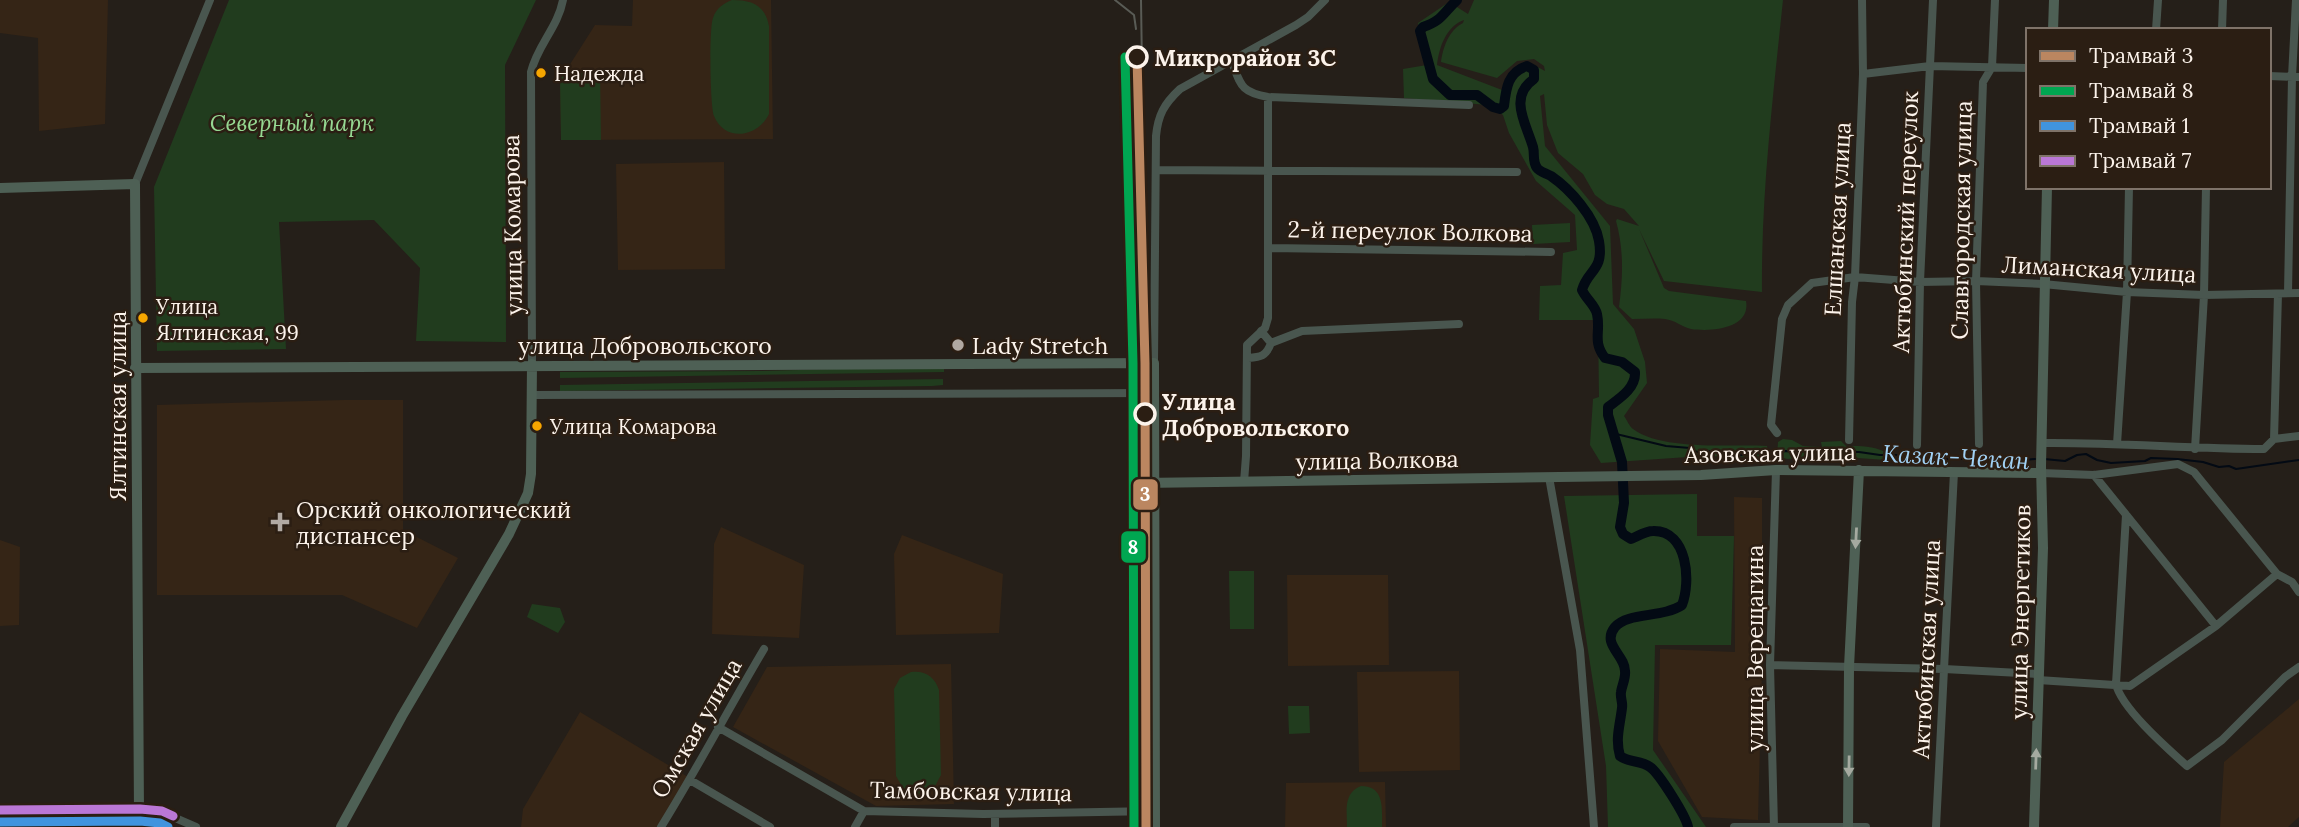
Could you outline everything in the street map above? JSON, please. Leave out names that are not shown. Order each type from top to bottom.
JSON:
[{"type":"main road","points":[[2053,28],[2054,0]]},
{"type":"main road","points":[[0,188],[135,184]]},
{"type":"main road","name":"Ялтинская улица","points":[[135,184],[139,814],[142,827]]},
{"type":"main road","name":"улица Энергетиков","points":[[2034,827],[2043,548],[2043,284],[2047,189]]},
{"type":"main road","points":[[1140,363],[1141,827]]},
{"type":"main road","points":[[1154,363],[1156,827]]},
{"type":"main road","name":"улица Добровольского","points":[[135,368],[1154,363]]},
{"type":"main road","name":"улица Комарова","points":[[341,827],[402,716],[509,534],[528,493],[531,474],[533,364]]},
{"type":"main road","name":"Азовская улица","points":[[1615,476],[1701,475],[1776,470],[2041,470]]},
{"type":"main road","points":[[1848,827],[1849,667],[1859,470]]},
{"type":"main road","name":"улица Волкова","points":[[1140,483],[1615,476]]},
{"type":"street","name":"Ялтинская улица","points":[[135,184],[211,0]]},
{"type":"street","name":"улица Комарова","points":[[533,364],[531,72],[534,57],[560,13],[563,0]]},
{"type":"street","points":[[1154,363],[1157,121],[1168,100],[1180,89],[1302,21],[1325,0]]},
{"type":"street","name":"Елшанская улица","points":[[1849,440],[1852,302],[1863,74],[1862,0]]},
{"type":"street","name":"Актюбинский переулок","points":[[1917,445],[1920,282],[1933,0]]},
{"type":"street","name":"Славгородская улица","points":[[1979,444],[1976,281],[1983,82],[1992,67],[1995,0]]},
{"type":"street","points":[[2157,28],[2158,0]]},
{"type":"street","points":[[2222,28],[2223,0]]},
{"type":"street","points":[[2288,293],[2296,77],[2296,0]]},
{"type":"street","points":[[1231,60],[1242,87],[1251,94],[1268,97],[1469,105]]},
{"type":"street","points":[[1863,74],[1930,66],[2026,68]]},
{"type":"street","points":[[2271,76],[2296,77]]},
{"type":"street","points":[[1244,482],[1247,345],[1265,328],[1268,318],[1268,97]]},
{"type":"street","points":[[1156,170],[1517,172]]},
{"type":"street","points":[[2117,444],[2127,292],[2129,189]]},
{"type":"street","points":[[2195,449],[2207,189]]},
{"type":"street","name":"2-й переулок Волкова","points":[[1269,248],[1551,252]]},
{"type":"street","name":"Лиманская улица","points":[[1777,433],[1771,425],[1782,319],[1788,305],[1812,283],[1855,277],[1920,282],[2043,284],[2127,292],[2204,295],[2299,293]]},
{"type":"street","points":[[2274,439],[2278,294]]},
{"type":"street","points":[[1247,358],[1262,356],[1267,353],[1271,343],[1303,331],[1460,324]]},
{"type":"street","points":[[1261,331],[1271,343]]},
{"type":"street","points":[[533,395],[1154,393]]},
{"type":"street","points":[[2042,446],[2117,444],[2195,449],[2264,449],[2274,439],[2299,436]]},
{"type":"street","name":"Азовская улица","points":[[2041,470],[2094,475],[2178,464],[2194,472],[2277,574],[2292,582],[2299,592]]},
{"type":"street","name":"улица Верещагина","points":[[1774,826],[1770,665],[1776,470]]},
{"type":"street","name":"Актюбинская улица","points":[[1936,827],[1954,472]]},
{"type":"street","points":[[2094,475],[2216,626]]},
{"type":"street","points":[[1549,477],[1580,650],[1594,827]]},
{"type":"street","points":[[2126,515],[2116,684],[2118,693],[2139,719],[2187,766],[2222,740],[2285,677],[2299,667]]},
{"type":"street","points":[[1141,561],[1155,561]]},
{"type":"street","points":[[1770,665],[1944,669],[2130,686],[2216,626],[2277,574]]},
{"type":"street","points":[[1141,636],[1155,636]]},
{"type":"street","name":"Омская улица","points":[[661,827],[764,649]]},
{"type":"street","name":"Тамбовская улица","points":[[718,727],[864,811],[995,814],[1155,811]]},
{"type":"street","points":[[1141,765],[1156,765]]},
{"type":"street","points":[[690,780],[770,827]]},
{"type":"street","points":[[855,827],[864,811]]},
{"type":"street","points":[[0,815],[166,814],[196,827]]},
{"type":"street","points":[[995,814],[995,827]]},
{"type":"street","points":[[1734,827],[1866,827]]},
{"type":"shaded area","points":[[0,0],[108,0],[105,124],[39,131],[38,38],[0,33]]},
{"type":"shaded area","points":[[633,0],[771,0],[773,139],[561,140],[560,80],[595,25],[632,26]]},
{"type":"shaded area","points":[[724,162],[725,269],[618,270],[616,164]]},
{"type":"shaded area","name":"Орский онкологический диспансер","points":[[403,400],[403,530],[458,558],[417,628],[342,595],[157,595],[157,405]]},
{"type":"shaded area","points":[[1734,497],[1762,498],[1762,668],[1758,820],[1702,817],[1658,741],[1660,649],[1735,652]]},
{"type":"shaded area","points":[[721,527],[804,565],[799,638],[712,634],[714,544]]},
{"type":"shaded area","points":[[902,535],[1003,574],[999,633],[896,635],[894,554]]},
{"type":"shaded area","points":[[0,540],[20,547],[19,625],[0,626]]},
{"type":"shaded area","points":[[1287,575],[1388,575],[1389,665],[1288,666]]},
{"type":"shaded area","points":[[951,664],[954,804],[876,806],[733,727],[767,667]]},
{"type":"shaded area","points":[[1459,671],[1460,770],[1359,772],[1357,672]]},
{"type":"shaded area","points":[[2299,699],[2299,817],[2288,827],[2220,827],[2224,762]]},
{"type":"shaded area","points":[[580,712],[688,777],[658,827],[521,827],[523,809]]},
{"type":"shaded area","points":[[1385,782],[1386,827],[1285,827],[1286,783]]},
{"type":"green space","name":"Северный парк","points":[[229,0],[536,0],[505,65],[506,342],[416,341],[420,268],[374,220],[279,222],[286,349],[157,351],[154,187]]},
{"type":"green space","points":[[732,0],[757,5],[764,13],[769,26],[769,114],[757,128],[742,134],[733,133],[719,125],[714,116],[712,98],[713,18],[721,6]]},
{"type":"green space","points":[[1474,0],[1783,0],[1766,183],[1762,292],[1664,281],[1639,229],[1664,288],[1669,291],[1746,301],[1742,318],[1728,327],[1699,330],[1665,319],[1632,319],[1619,307],[1622,264],[1616,221],[1617,219],[1639,226],[1624,209],[1607,204],[1595,195],[1583,174],[1558,153],[1547,125],[1544,94],[1540,96],[1545,146],[1610,226],[1613,304],[1634,329],[1645,362],[1647,383],[1624,416],[1629,425],[1646,436],[1679,444],[1767,446],[1769,457],[1702,456],[1601,463],[1590,445],[1593,399],[1599,397],[1598,320],[1539,320],[1540,286],[1561,285],[1563,253],[1577,250],[1575,215],[1536,181],[1509,133],[1503,115],[1488,105],[1404,98],[1403,69],[1427,65],[1418,23],[1449,2],[1468,14]],"holes":[[[1464,20],[1454,30],[1448,40],[1441,62],[1497,78],[1517,61],[1534,59],[1544,66],[1545,71],[1532,64],[1515,68],[1502,90],[1437,65],[1448,32]]]},
{"type":"green space","points":[[566,70],[600,70],[601,140],[561,140],[560,80]]},
{"type":"green space","points":[[1570,223],[1570,242],[1533,244],[1532,225]]},
{"type":"green space","points":[[944,366],[944,372],[560,378],[560,372],[761,371]]},
{"type":"green space","points":[[943,379],[943,385],[932,386],[560,391],[560,385]]},
{"type":"green space","points":[[1783,439],[1803,446],[1822,447],[1821,442],[1841,441],[1847,447],[1870,447],[1891,456],[1886,460],[1815,455],[1788,459],[1777,457],[1778,442]]},
{"type":"green space","points":[[1697,494],[1697,536],[1734,536],[1731,645],[1655,645],[1653,750],[1706,827],[1608,827],[1606,766],[1564,496]]},
{"type":"green space","points":[[1229,571],[1254,571],[1254,629],[1230,629]]},
{"type":"green space","points":[[532,604],[560,608],[565,622],[558,633],[527,617]]},
{"type":"green space","points":[[911,672],[929,675],[939,690],[941,775],[934,788],[918,794],[903,788],[896,776],[894,689],[900,678]]},
{"type":"green space","points":[[1288,706],[1309,706],[1310,733],[1289,734]]},
{"type":"green space","points":[[1361,786],[1369,787],[1378,794],[1382,806],[1382,827],[1347,827],[1349,798],[1355,789]]},
{"type":"waterway","points":[[1457,0],[1439,19],[1420,31],[1433,79],[1450,95],[1477,95],[1500,109],[1504,106],[1507,87],[1516,72],[1527,66],[1534,70],[1534,79],[1526,86],[1520,102],[1523,120],[1533,147],[1535,165],[1573,196],[1587,213],[1597,232],[1599,258],[1582,290],[1597,314],[1601,352],[1605,358],[1622,362],[1635,372],[1630,388],[1608,407],[1622,462],[1624,503],[1620,527],[1623,534],[1631,539],[1653,531],[1665,533],[1674,539],[1680,548],[1686,571],[1682,605],[1665,612],[1628,619],[1621,622],[1611,633],[1612,644],[1625,671],[1618,744],[1620,756],[1646,765],[1654,771],[1688,827]]},
{"type":"waterway","name":"Казак-Чекан","points":[[1612,433],[1666,446],[1690,448],[1697,452],[1713,451],[1740,455],[1783,451],[1859,452],[2006,462],[2035,459]]},
{"type":"waterway","name":"Казак-Чекан","points":[[2044,459],[2065,461],[2086,454],[2111,463],[2145,461],[2151,458],[2177,459],[2236,469],[2299,460]]},
{"type":"tram line","points":[[1115,0],[1134,15],[1136,29]]},
{"type":"tram line","points":[[1141,0],[1142,68]]},
{"type":"tram line","name":"8","points":[[1125,57],[1133,363],[1134,827]]},
{"type":"tram line","name":"3","points":[[1137,57],[1145,363],[1146,827]]},
{"type":"tram line","name":"7","points":[[0,810],[140,809],[162,811],[173,816]]},
{"type":"tram line","name":"1","points":[[0,822],[140,821],[160,823],[168,827]]},
{"type":"place","name":"Микрорайон 3С","points":[[1137,57]]},
{"type":"place","name":"Надежда","points":[[541,73]]},
{"type":"place","name":"Улица Ялтинская, 99","points":[[143,318]]},
{"type":"place","name":"Lady Stretch","points":[[958,345]]},
{"type":"place","name":"Улица Добровольского","points":[[1145,414]]},
{"type":"place","name":"Улица Комарова","points":[[537,426]]},
{"type":"place","name":"Орский онкологический диспансер","points":[[280,522]]}]
